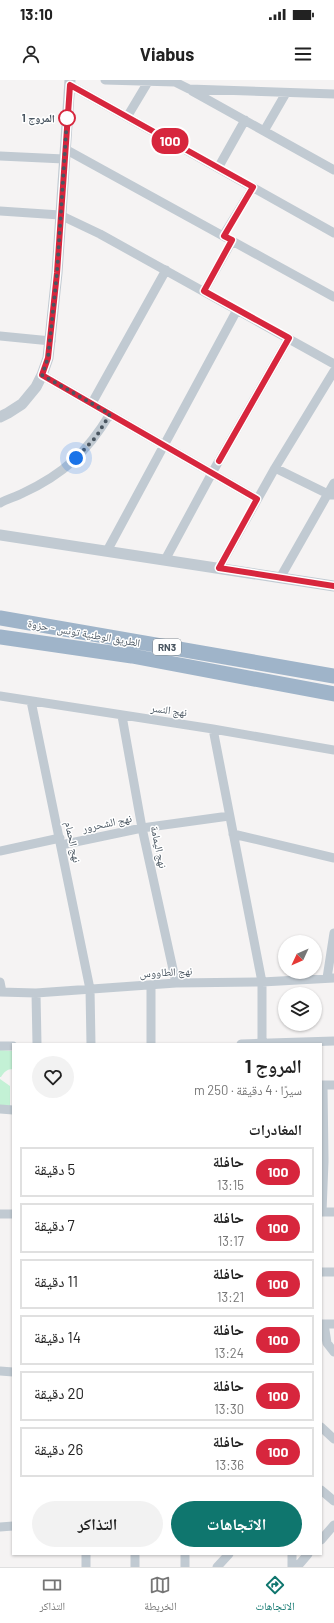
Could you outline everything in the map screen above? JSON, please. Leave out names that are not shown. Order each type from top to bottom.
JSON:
[{"type":"highway","name":"الطريق الوطنية تونس - حزوة","points":[[0,618],[334,676]]},
{"type":"highway","name":"الطريق الوطنية تونس - حزوة","points":[[0,637],[132,656],[334,694]]},
{"type":"street","points":[[104,80],[175,82],[334,170]]},
{"type":"street","points":[[127,117],[148,82]]},
{"type":"street","points":[[0,417],[22,404],[36,387],[48,358],[57,273],[70,83],[127,117],[334,233]]},
{"type":"street","points":[[189,89],[334,94]]},
{"type":"street","points":[[264,131],[286,93]]},
{"type":"street","points":[[218,168],[245,120]]},
{"type":"street","points":[[0,156],[64,154],[232,240],[334,297]]},
{"type":"street","points":[[224,236],[253,187]]},
{"type":"street","points":[[0,211],[60,215],[100,234],[334,364]]},
{"type":"street","points":[[204,291],[232,240]]},
{"type":"street","points":[[92,403],[166,270]]},
{"type":"street","points":[[106,551],[237,310]]},
{"type":"street","points":[[0,336],[51,341]]},
{"type":"street","points":[[165,560],[212,473],[289,338]]},
{"type":"street","points":[[219,568],[275,468],[334,371]]},
{"type":"street","points":[[42,375],[257,499]]},
{"type":"street","points":[[0,503],[23,493],[69,465],[96,437],[110,414]]},
{"type":"street","points":[[275,468],[331,494]]},
{"type":"street","points":[[280,578],[331,494],[334,482]]},
{"type":"street","points":[[0,535],[334,586]]},
{"type":"street","name":"نهج النسر","points":[[0,696],[213,729],[334,750]]},
{"type":"street","name":"نهج الحمام","points":[[31,701],[90,989],[91,1043]]},
{"type":"street","name":"نهج اليمامة","points":[[122,716],[142,828],[176,983]]},
{"type":"street","points":[[213,729],[262,982],[262,1043],[334,1041]]},
{"type":"street","name":"نهج الشحرور","points":[[0,851],[142,828],[229,816]]},
{"type":"street","points":[[233,834],[334,858]]},
{"type":"street","points":[[330,978],[334,933]]},
{"type":"street","name":"نهج الطاووس","points":[[1,992],[36,992],[176,983],[262,982],[330,978]]},
{"type":"street","points":[[0,982],[1,992]]},
{"type":"street","points":[[151,985],[152,1043]]},
{"type":"street","points":[[36,992],[37,1043]]},
{"type":"street","points":[[0,1046],[12,1046]]},
{"type":"street","points":[[334,1085],[322,1085],[329,1161],[322,1212],[334,1212]]},
{"type":"street","points":[[0,1109],[12,1110]]},
{"type":"street","points":[[0,1214],[12,1214]]},
{"type":"street","points":[[322,1272],[334,1272]]},
{"type":"street","points":[[334,1324],[322,1324],[327,1343],[334,1352]]},
{"type":"street","points":[[0,1371],[12,1372]]},
{"type":"street","points":[[322,1428],[333,1436]]},
{"type":"street","points":[[322,1491],[334,1501]]},
{"type":"street","points":[[322,1539],[334,1525]]},
{"type":"street","points":[[0,1527],[12,1526]]},
{"type":"street","points":[[86,1555],[86,1567]]},
{"type":"street","points":[[135,1555],[135,1567]]},
{"type":"street","points":[[185,1555],[185,1567]]},
{"type":"street","points":[[217,1567],[228,1555]]},
{"type":"street","points":[[292,1555],[292,1567]]},
{"type":"street","points":[[297,1567],[307,1555]]},
{"type":"green space","points":[[0,1050],[12,1051],[12,1069],[6,1071],[0,1077]]},
{"type":"green space","points":[[0,1079],[10,1086],[10,1106],[0,1105]]},
{"type":"bus line","name":"100","points":[[219,461],[289,338],[204,291],[232,240],[224,236],[253,187],[70,85],[51,341],[48,358],[42,375],[257,499],[219,568],[334,586]]},
{"type":"place","name":"المروج 1","points":[[67,118]]},
{"type":"route","points":[[67,118],[51,341],[48,358],[42,375],[110,414],[96,437],[76,458]]}]
